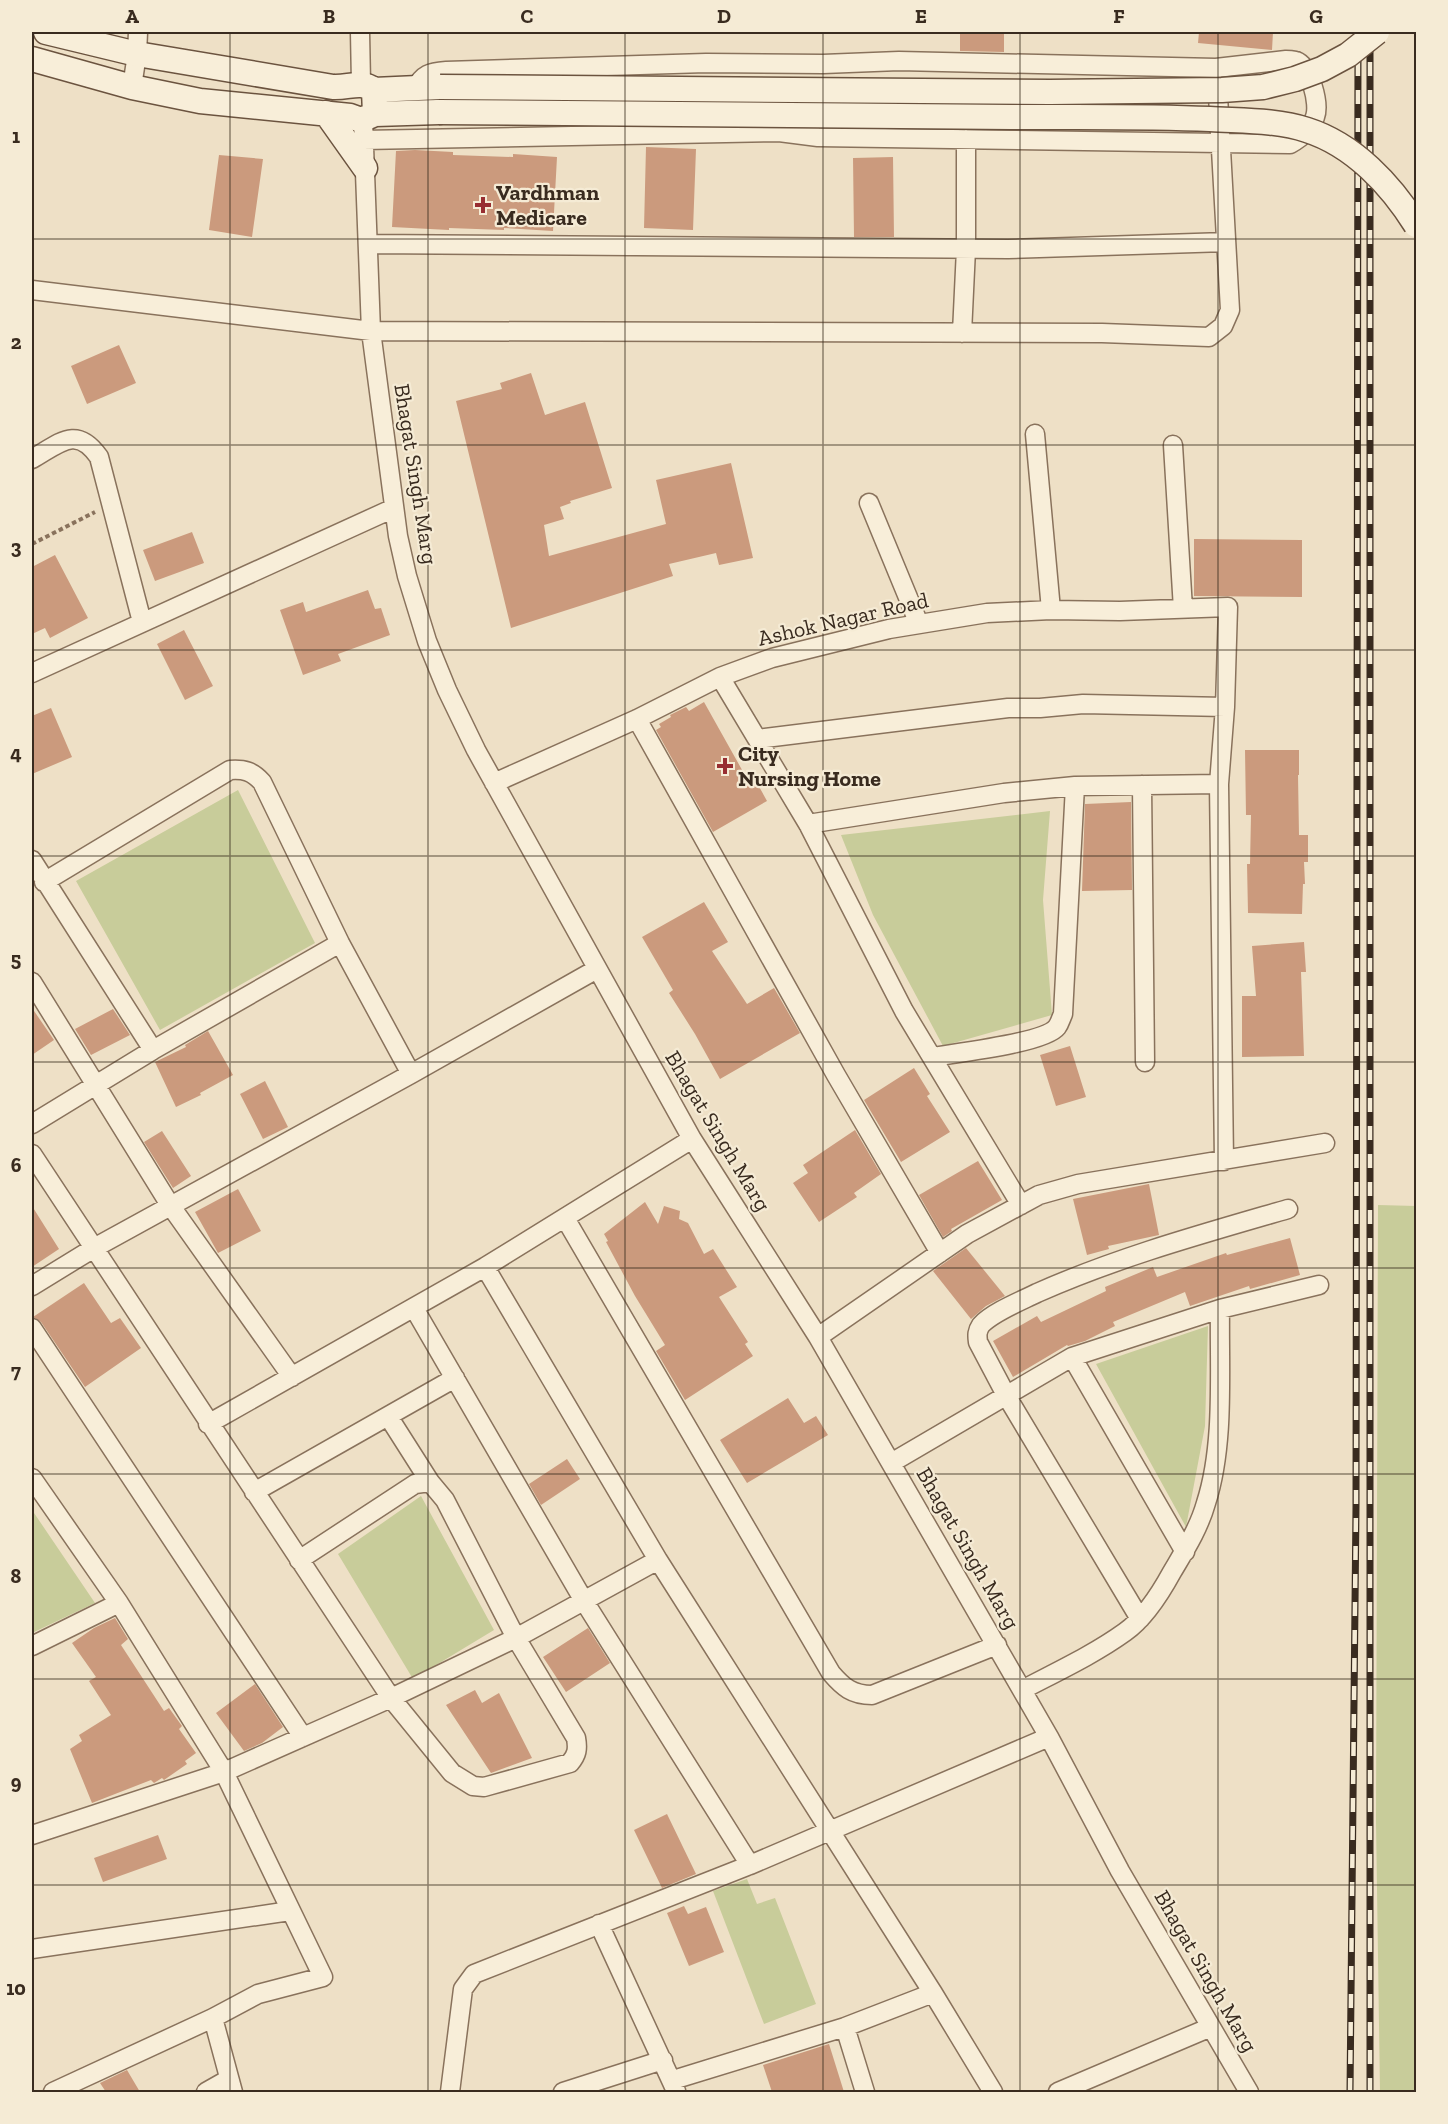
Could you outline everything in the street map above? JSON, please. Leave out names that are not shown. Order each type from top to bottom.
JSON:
[{"type":"street","points":[[46,32],[138,43],[345,88],[1038,92],[1222,90],[1263,87],[1322,69],[1348,55],[1377,32]]},
{"type":"street","points":[[360,32],[368,87],[367,125]]},
{"type":"street","points":[[132,87],[138,43]]},
{"type":"street","points":[[32,59],[132,87],[200,101],[326,113],[367,125],[1290,144],[1303,137],[1316,115],[1317,106],[1305,67],[1296,60],[1216,68],[899,61],[823,64],[694,63],[435,72],[421,77],[415,88]]},
{"type":"street","points":[[32,290],[371,331],[1166,334],[1209,337],[1223,326],[1230,310],[1216,68]]},
{"type":"street","points":[[367,125],[439,112],[798,117],[1157,117],[1273,124],[1306,130],[1335,143],[1350,153],[1383,180],[1416,225]]},
{"type":"street","points":[[326,113],[364,168]]},
{"type":"street","name":"Bhagat Singh Marg","points":[[367,125],[364,168],[371,331],[394,508],[407,576],[447,690],[494,783],[692,1139],[818,1337],[1049,1737],[1120,1871],[1249,2092]]},
{"type":"street","points":[[962,333],[966,249],[966,139]]},
{"type":"street","points":[[368,244],[966,249],[1226,242]]},
{"type":"street","points":[[1035,434],[1051,610]]},
{"type":"street","points":[[32,459],[72,438],[91,446],[99,458],[142,622]]},
{"type":"street","points":[[1173,445],[1183,609]]},
{"type":"street","points":[[869,503],[919,624]]},
{"type":"street","points":[[32,673],[394,508]]},
{"type":"street","name":"Ashok Nagar Road","points":[[494,783],[637,719],[720,677],[772,658],[889,629],[987,613],[1228,607],[1225,707]]},
{"type":"street","points":[[720,677],[808,824],[904,1011],[1021,1205]]},
{"type":"street","points":[[757,740],[1008,708],[1083,704],[1225,707],[1219,784],[1224,1161]]},
{"type":"street","points":[[637,719],[836,1075],[940,1253]]},
{"type":"street","points":[[44,882],[230,770],[243,769],[255,774],[262,782],[340,943],[411,1074]]},
{"type":"street","points":[[808,824],[1004,793],[1075,786],[1219,784]]},
{"type":"street","points":[[1142,785],[1145,1062]]},
{"type":"street","points":[[932,1057],[1031,1040],[1058,1027],[1063,1014],[1075,786]]},
{"type":"street","points":[[32,860],[153,1050]]},
{"type":"street","points":[[32,1124],[153,1050],[340,943]]},
{"type":"street","points":[[32,1286],[170,1205],[411,1074],[597,969]]},
{"type":"street","points":[[32,982],[170,1205],[292,1377]]},
{"type":"street","points":[[208,1424],[485,1267],[692,1139]]},
{"type":"street","points":[[818,1337],[967,1234],[1039,1195],[1078,1184],[1325,1143]]},
{"type":"street","points":[[32,1154],[208,1424],[391,1698],[452,1773],[473,1786],[484,1787],[570,1763],[578,1747],[576,1738],[516,1638],[445,1500],[430,1482],[388,1416]]},
{"type":"street","points":[[1140,1619],[1006,1395],[978,1342],[977,1333],[981,1325],[991,1317],[1026,1298],[1098,1267],[1287,1209]]},
{"type":"street","points":[[564,1218],[831,1673],[844,1688],[858,1695],[872,1695],[997,1646]]},
{"type":"street","points":[[485,1267],[658,1560],[933,1992],[993,2092]]},
{"type":"street","points":[[891,1463],[1072,1357],[1220,1309],[1319,1285]]},
{"type":"street","points":[[414,1308],[584,1601],[750,1865]]},
{"type":"street","points":[[1022,1690],[1126,1632],[1140,1619],[1163,1589],[1185,1552],[1207,1502],[1218,1446],[1220,1309]]},
{"type":"street","points":[[32,1328],[303,1737]]},
{"type":"street","points":[[1072,1357],[1185,1552]]},
{"type":"street","points":[[254,1492],[455,1378]]},
{"type":"street","points":[[32,1478],[119,1603],[224,1772],[323,1977],[258,1994],[213,2018],[53,2092]]},
{"type":"street","points":[[299,1560],[415,1484],[430,1482]]},
{"type":"street","points":[[32,1835],[224,1772],[391,1698],[516,1638],[658,1560]]},
{"type":"street","points":[[32,1646],[119,1603]]},
{"type":"street","points":[[450,2092],[463,1989],[474,1974],[750,1865],[1049,1737]]},
{"type":"street","points":[[32,1949],[290,1911]]},
{"type":"street","points":[[599,1924],[675,2086],[845,2028],[933,1992]]},
{"type":"street","points":[[206,2092],[231,2086],[213,2018]]},
{"type":"street","points":[[1058,2092],[1211,2027]]},
{"type":"street","points":[[845,2028],[865,2092]]},
{"type":"street","points":[[563,2092],[663,2060]]},
{"type":"path","points":[[32,544],[111,504]]},
{"type":"green space","points":[[238,790],[315,943],[160,1030],[76,881]]},
{"type":"green space","points":[[1050,811],[1043,900],[1052,1015],[943,1046],[873,915],[841,835]]},
{"type":"green space","points":[[1378,1205],[1416,1206],[1416,2092],[1380,2092],[1376,1821]]},
{"type":"green space","points":[[1208,1326],[1205,1426],[1186,1527],[1096,1364]]},
{"type":"green space","points":[[421,1496],[494,1630],[413,1679],[338,1554]]},
{"type":"green space","points":[[32,1510],[95,1603],[32,1633]]},
{"type":"green space","points":[[747,1879],[757,1904],[775,1898],[816,2004],[764,2024],[713,1891]]},
{"type":"building","points":[[960,32],[1004,32],[1004,52],[960,51]]},
{"type":"building","points":[[1199,32],[1273,32],[1272,50],[1198,43]]},
{"type":"building","points":[[646,147],[696,149],[693,230],[644,228]]},
{"type":"building","points":[[396,151],[453,152],[453,155],[513,157],[513,154],[557,157],[553,231],[392,227]]},
{"type":"building","points":[[219,155],[263,159],[252,237],[209,230]]},
{"type":"building","points":[[893,157],[894,237],[854,237],[853,158]]},
{"type":"building","points":[[119,345],[136,383],[87,404],[71,366]]},
{"type":"building","points":[[531,373],[545,415],[585,402],[612,488],[570,501],[571,503],[560,507],[564,519],[544,525],[549,556],[666,524],[656,480],[731,463],[753,558],[719,565],[716,553],[669,564],[673,576],[511,628],[456,401],[502,389],[500,383]]},
{"type":"building","points":[[192,532],[204,563],[155,581],[143,550]]},
{"type":"building","points":[[1194,539],[1302,540],[1302,597],[1194,596]]},
{"type":"building","points":[[55,555],[88,618],[50,638],[45,628],[32,634],[32,567]]},
{"type":"building","points":[[368,590],[375,609],[381,608],[390,635],[338,654],[341,661],[303,675],[280,610],[303,602],[306,612]]},
{"type":"building","points":[[184,630],[213,686],[185,700],[157,644]]},
{"type":"building","points":[[704,702],[746,777],[752,774],[767,801],[713,832],[656,730],[661,727],[659,724],[671,717],[670,715],[686,707],[689,711]]},
{"type":"building","points":[[51,708],[72,757],[32,774],[32,716]]},
{"type":"building","points":[[1245,750],[1299,750],[1299,835],[1308,835],[1308,862],[1304,862],[1305,884],[1303,884],[1302,914],[1248,913],[1247,864],[1250,864],[1251,815],[1246,815]]},
{"type":"building","points":[[1131,802],[1132,890],[1082,891],[1085,804]]},
{"type":"building","points":[[704,902],[728,942],[712,951],[747,1004],[774,988],[800,1033],[720,1079],[669,993],[673,990],[642,937]]},
{"type":"building","points":[[1304,942],[1306,972],[1301,972],[1304,1056],[1242,1057],[1242,996],[1256,996],[1252,946]]},
{"type":"building","points":[[32,1008],[54,1040],[32,1055]]},
{"type":"building","points":[[113,1009],[130,1035],[91,1055],[75,1029]]},
{"type":"building","points":[[208,1031],[233,1075],[176,1107],[155,1062],[186,1047],[185,1045]]},
{"type":"building","points":[[1070,1046],[1086,1097],[1056,1106],[1040,1055]]},
{"type":"building","points":[[914,1068],[930,1094],[927,1096],[950,1132],[901,1162],[864,1100]]},
{"type":"building","points":[[265,1081],[288,1127],[263,1139],[240,1094]]},
{"type":"building","points":[[855,1130],[881,1174],[854,1193],[857,1197],[819,1222],[793,1183],[808,1173],[803,1165]]},
{"type":"building","points":[[162,1131],[191,1176],[173,1188],[144,1142]]},
{"type":"building","points":[[978,1161],[1002,1200],[951,1229],[952,1231],[943,1237],[919,1195]]},
{"type":"building","points":[[1149,1184],[1159,1235],[1108,1246],[1109,1249],[1087,1255],[1073,1199]]},
{"type":"building","points":[[238,1189],[261,1231],[218,1253],[195,1212]]},
{"type":"building","points":[[645,1202],[658,1224],[664,1206],[680,1211],[679,1219],[688,1223],[704,1254],[713,1249],[737,1287],[719,1297],[748,1342],[745,1344],[753,1356],[685,1400],[656,1351],[665,1345],[635,1296],[604,1234]]},
{"type":"building","points":[[32,1206],[59,1249],[32,1267]]},
{"type":"building","points":[[1290,1238],[1300,1275],[1250,1289],[1249,1286],[1190,1306],[1185,1292],[1113,1322],[1115,1326],[1085,1341],[1067,1345],[1013,1377],[993,1341],[1037,1316],[1041,1322],[1106,1291],[1105,1287],[1153,1267],[1157,1277],[1226,1253],[1227,1255]]},
{"type":"building","points":[[966,1248],[1005,1296],[986,1306],[971,1319],[933,1271]]},
{"type":"building","points":[[84,1283],[111,1323],[120,1318],[141,1348],[85,1387],[41,1322],[33,1317]]},
{"type":"building","points":[[788,1398],[804,1423],[816,1416],[828,1435],[747,1483],[720,1440]]},
{"type":"building","points":[[567,1459],[580,1479],[541,1505],[529,1484]]},
{"type":"building","points":[[115,1618],[128,1639],[121,1645],[164,1711],[169,1708],[182,1726],[179,1729],[196,1753],[185,1761],[187,1764],[164,1780],[162,1778],[154,1783],[151,1780],[92,1803],[70,1749],[82,1741],[79,1735],[111,1715],[89,1681],[96,1677],[72,1643],[94,1628]]},
{"type":"building","points":[[588,1628],[610,1663],[566,1692],[543,1657]]},
{"type":"building","points":[[255,1684],[283,1727],[262,1743],[244,1751],[216,1713]]},
{"type":"building","points":[[475,1690],[482,1703],[499,1693],[532,1758],[491,1773],[446,1705]]},
{"type":"building","points":[[667,1814],[696,1874],[662,1888],[634,1830]]},
{"type":"building","points":[[158,1835],[167,1859],[103,1882],[94,1858]]},
{"type":"building","points":[[684,1906],[688,1914],[706,1907],[724,1952],[689,1966],[667,1913]]},
{"type":"building","points":[[829,2044],[844,2092],[772,2092],[763,2065]]},
{"type":"building","points":[[127,2070],[140,2092],[106,2092],[100,2083]]},
{"type":"railway","points":[[1350,2092],[1356,1507],[1358,32]]},
{"type":"railway","points":[[1370,32],[1370,2092]]},
{"type":"place","name":"Vardhman Medicare","points":[[483,205]]},
{"type":"place","name":"City Nursing Home","points":[[725,766]]}]
